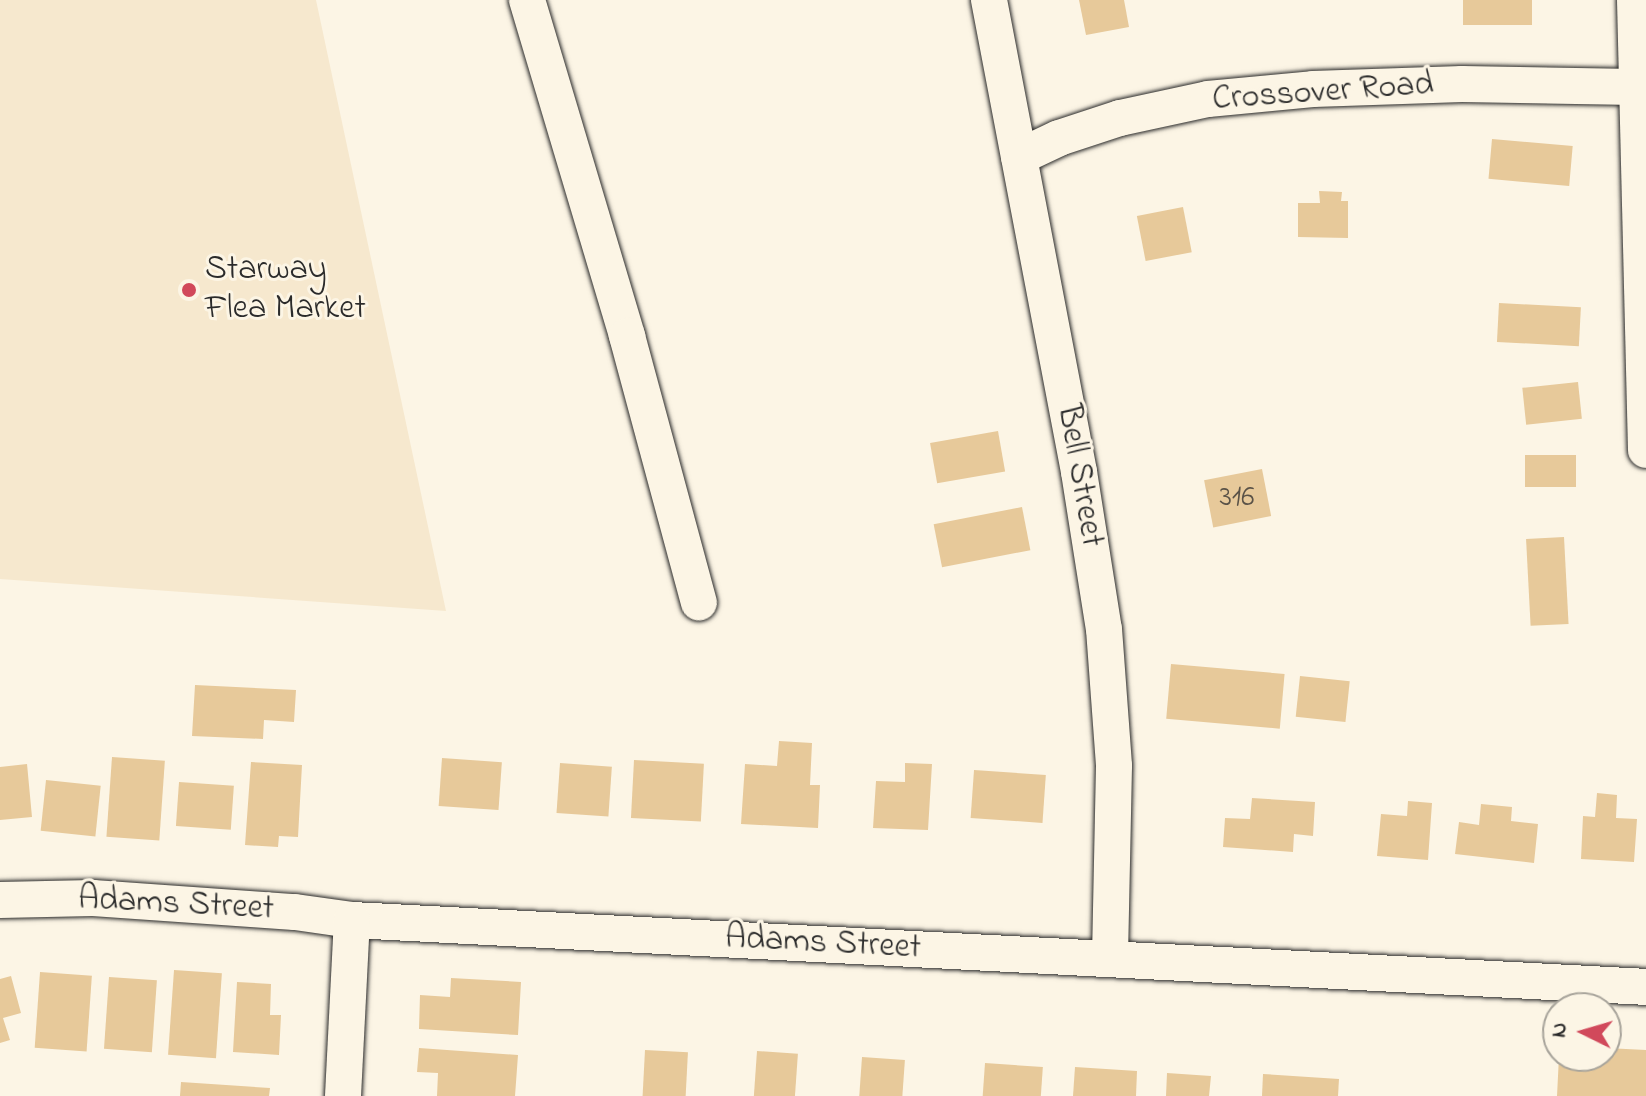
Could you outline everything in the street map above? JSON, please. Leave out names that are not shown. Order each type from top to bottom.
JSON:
[{"type":"street","points":[[527,0],[627,336],[699,602]]},
{"type":"street","name":"Bell Street","points":[[989,0],[1079,472],[1104,629],[1114,766],[1110,959]]},
{"type":"street","points":[[1635,0],[1646,450]]},
{"type":"street","name":"Crossover Road","points":[[1019,157],[1059,138],[1120,118],[1208,99],[1313,89],[1447,85],[1636,87]]},
{"type":"street","name":"Adams Street","points":[[0,900],[93,898],[295,912],[352,920],[1646,987]]},
{"type":"street","points":[[343,1096],[352,920]]},
{"type":"shaded area","name":"Starway Flea Market","points":[[0,0],[316,0],[446,611],[0,579]]},
{"type":"building","points":[[1079,0],[1124,0],[1129,27],[1086,35]]},
{"type":"building","points":[[1463,0],[1532,0],[1532,25],[1463,25]]},
{"type":"building","points":[[1492,139],[1573,146],[1569,186],[1489,179]]},
{"type":"building","points":[[1319,191],[1342,192],[1341,201],[1348,201],[1348,238],[1298,237],[1298,203],[1320,203]]},
{"type":"building","points":[[1183,207],[1192,252],[1146,261],[1137,216]]},
{"type":"building","points":[[1499,303],[1581,307],[1579,346],[1497,342]]},
{"type":"building","points":[[1578,382],[1582,419],[1526,425],[1522,388]]},
{"type":"building","points":[[998,431],[1005,471],[937,483],[930,443]]},
{"type":"building","points":[[1525,455],[1576,455],[1576,487],[1525,487]]},
{"type":"building","points":[[1262,469],[1271,516],[1213,527],[1204,480]]},
{"type":"building","points":[[1022,507],[1030,550],[942,567],[934,524]]},
{"type":"building","points":[[1564,537],[1569,624],[1531,626],[1526,539]]},
{"type":"building","points":[[1171,664],[1285,674],[1280,729],[1166,719]]},
{"type":"building","points":[[1300,676],[1350,681],[1345,722],[1296,717]]},
{"type":"building","points":[[195,685],[296,690],[294,722],[264,720],[263,739],[192,736]]},
{"type":"building","points":[[779,741],[812,743],[810,785],[820,785],[818,828],[741,824],[745,764],[777,766]]},
{"type":"building","points":[[112,757],[165,761],[159,841],[106,837]]},
{"type":"building","points":[[442,758],[502,762],[499,810],[439,806]]},
{"type":"building","points":[[634,760],[704,764],[701,822],[631,818]]},
{"type":"building","points":[[251,762],[302,765],[298,837],[279,836],[278,847],[245,845]]},
{"type":"building","points":[[560,763],[612,767],[608,817],[557,813]]},
{"type":"building","points":[[905,763],[932,764],[928,830],[873,828],[876,781],[905,782]]},
{"type":"building","points":[[27,764],[32,817],[0,820],[0,767]]},
{"type":"building","points":[[974,770],[1046,775],[1042,823],[971,818]]},
{"type":"building","points":[[46,780],[101,786],[95,836],[41,831]]},
{"type":"building","points":[[179,782],[234,786],[231,830],[176,826]]},
{"type":"building","points":[[1597,793],[1617,795],[1616,818],[1637,819],[1634,862],[1581,859],[1583,816],[1595,817]]},
{"type":"building","points":[[1252,798],[1315,802],[1313,836],[1294,834],[1293,852],[1223,847],[1225,818],[1250,819]]},
{"type":"building","points":[[1408,801],[1432,803],[1428,860],[1377,856],[1381,814],[1407,816]]},
{"type":"building","points":[[1481,804],[1512,807],[1511,821],[1538,824],[1534,863],[1455,854],[1459,822],[1479,825]]},
{"type":"building","points":[[174,970],[222,973],[216,1058],[168,1055]]},
{"type":"building","points":[[40,972],[92,976],[87,1051],[35,1048]]},
{"type":"building","points":[[11,976],[21,1013],[3,1018],[10,1040],[0,1043],[0,979]]},
{"type":"building","points":[[109,977],[157,980],[152,1052],[104,1049]]},
{"type":"building","points":[[451,978],[521,982],[518,1035],[419,1029],[420,995],[450,997]]},
{"type":"building","points":[[237,982],[271,984],[270,1015],[281,1015],[279,1055],[233,1052]]},
{"type":"building","points":[[419,1048],[518,1055],[515,1096],[437,1096],[438,1073],[417,1072]]},
{"type":"building","points":[[1622,1049],[1646,1050],[1646,1096],[1557,1096],[1558,1072],[1622,1072]]},
{"type":"building","points":[[645,1050],[688,1052],[686,1096],[643,1096]]},
{"type":"building","points":[[757,1051],[798,1054],[795,1096],[754,1096]]},
{"type":"building","points":[[862,1057],[905,1060],[902,1096],[859,1096]]},
{"type":"building","points":[[985,1063],[1043,1067],[1041,1096],[983,1096]]},
{"type":"building","points":[[1075,1067],[1137,1071],[1136,1096],[1073,1096]]},
{"type":"building","points":[[1167,1073],[1211,1076],[1209,1096],[1166,1096]]},
{"type":"building","points":[[1263,1074],[1339,1079],[1338,1096],[1262,1096]]},
{"type":"building","points":[[181,1082],[270,1088],[269,1096],[180,1096]]},
{"type":"place","name":"Starway Flea Market","points":[[189,290]]}]
